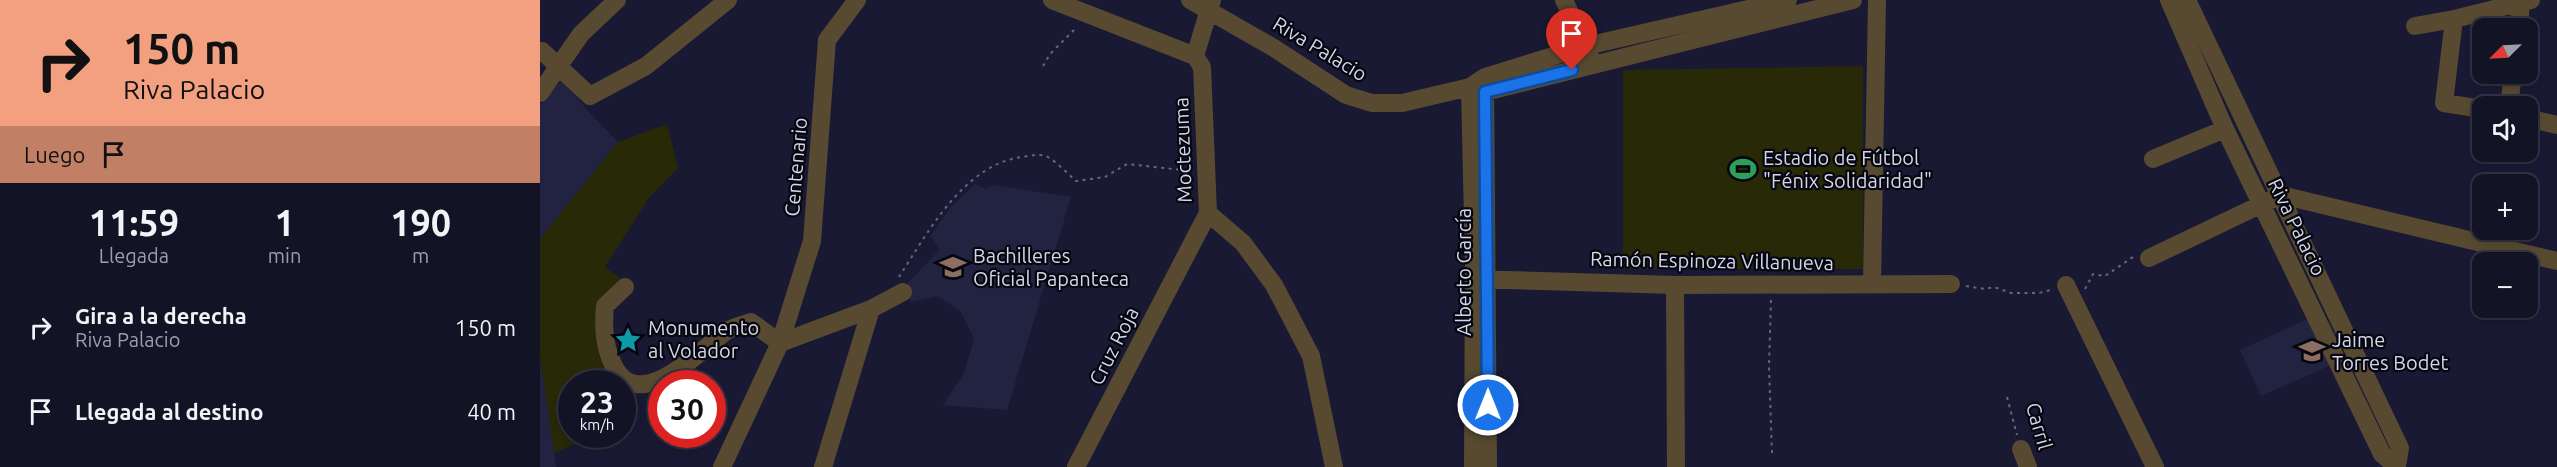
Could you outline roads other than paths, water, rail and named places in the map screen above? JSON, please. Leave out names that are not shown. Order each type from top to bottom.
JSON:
[{"type":"street","points":[[540,93],[581,34],[617,0]]},
{"type":"street","points":[[581,34],[541,52],[559,65],[590,96],[646,66],[728,0]]},
{"type":"street","name":"Centenario","points":[[722,467],[780,343],[812,241],[827,40],[857,0]]},
{"type":"street","points":[[1052,0],[1195,56],[1210,4]]},
{"type":"street","name":"Riva Palacio","points":[[1190,0],[1210,4],[1346,95],[1372,103],[1402,103],[1593,65],[1823,3],[1853,0]]},
{"type":"street","points":[[1564,0],[1593,65]]},
{"type":"street","name":"Riva Palacio","points":[[1480,86],[1586,46],[1788,0]]},
{"type":"street","points":[[1872,284],[1877,0]]},
{"type":"street","name":"Riva Palacio","points":[[2169,0],[2225,129],[2382,454],[2397,467]]},
{"type":"street","name":"Riva Palacio","points":[[2187,0],[2400,448],[2397,467]]},
{"type":"street","points":[[2415,26],[2454,19],[2525,1],[2521,18]]},
{"type":"street","points":[[2454,19],[2444,103],[2472,107]]},
{"type":"street","name":"Moctezuma","points":[[1195,56],[1202,68],[1208,213],[1243,243],[1268,276],[1311,356],[1334,467]]},
{"type":"street","name":"Alberto García","points":[[1473,467],[1480,278],[1480,86]]},
{"type":"street","points":[[2215,105],[2233,97]]},
{"type":"street","points":[[2538,120],[2557,125]]},
{"type":"street","points":[[2153,159],[2225,129]]},
{"type":"street","points":[[2149,258],[2281,195],[2557,261]]},
{"type":"street","name":"Cruz Roja","points":[[1076,467],[1208,213]]},
{"type":"street","name":"Ramón Espinoza Villanueva","points":[[1480,278],[1675,285],[1951,284]]},
{"type":"street","name":"Alberto García","points":[[1480,278],[1488,467]]},
{"type":"street","points":[[1675,285],[1676,467]]},
{"type":"street","points":[[2066,285],[2155,467]]},
{"type":"street","points":[[625,286],[605,306],[603,327],[608,354],[621,378],[633,384],[657,381],[688,364],[728,330],[751,322],[780,343],[871,309],[898,294]]},
{"type":"street","points":[[824,467],[871,309]]},
{"type":"street","name":"Carril","points":[[2021,449],[2028,467]]},
{"type":"place","name":"Estadio de Fútbol \"Fénix Solidaridad\"","points":[[1743,169]]},
{"type":"place","name":"Bachilleres Oficial Papanteca","points":[[953,267]]},
{"type":"place","name":"Monumento al Volador","points":[[628,340]]},
{"type":"place","name":"Jaime Torres Bodet","points":[[2312,351]]}]
